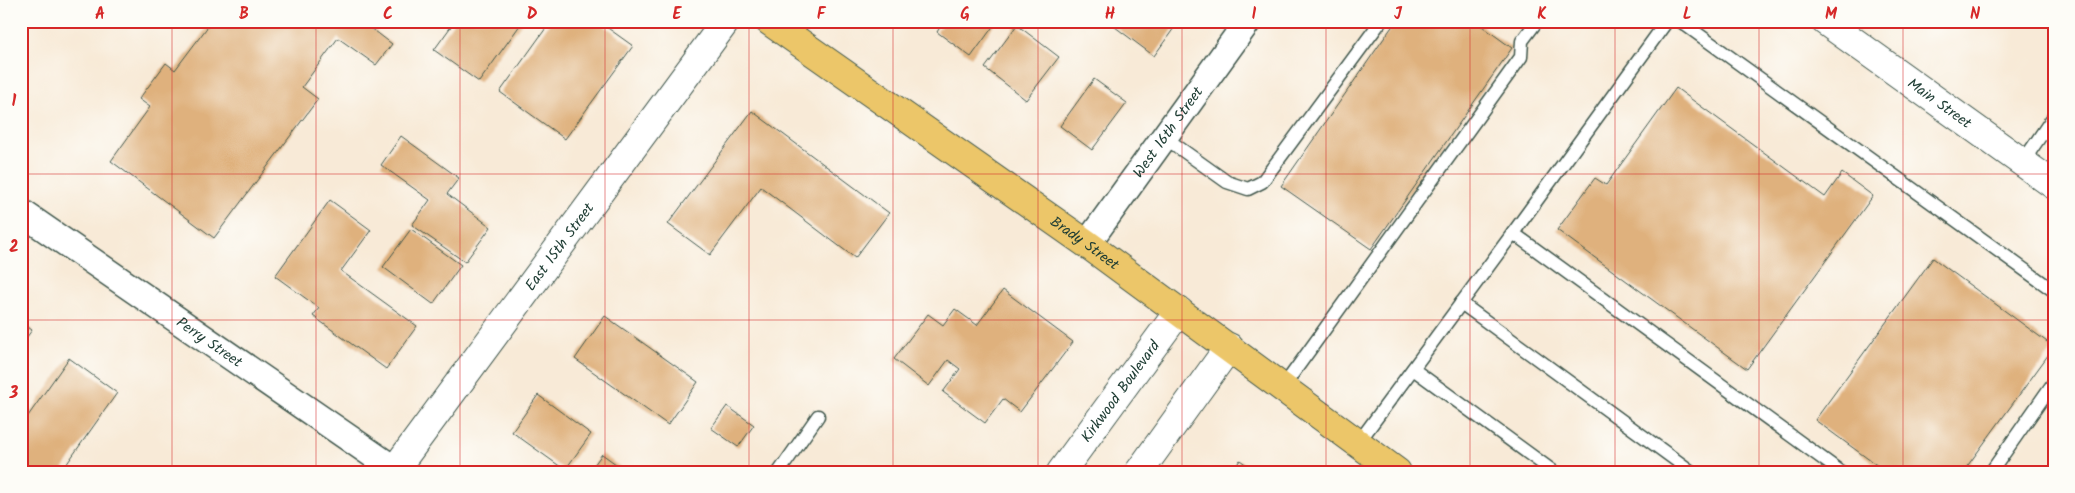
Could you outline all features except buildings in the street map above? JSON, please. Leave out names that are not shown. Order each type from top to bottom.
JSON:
[{"type":"highway","name":"Brady Street","points":[[768,21],[1087,244],[1229,346],[1397,472]]},
{"type":"street","name":"East 15th Street","points":[[395,471],[726,21]]},
{"type":"street","name":"West 16th Street","points":[[1087,244],[1164,138],[1243,23]]},
{"type":"street","name":"Main Street","points":[[1836,24],[2054,185]]},
{"type":"street","name":"Perry Street","points":[[21,212],[395,471]]},
{"type":"street","name":"Kirkwood Boulevard","points":[[1061,472],[1179,310]]},
{"type":"street","points":[[1139,472],[1229,346]]},
{"type":"lane","points":[[1164,138],[1227,182],[1248,189],[1262,182],[1380,21]]},
{"type":"lane","points":[[1283,387],[1521,57],[1522,41],[1537,21]]},
{"type":"lane","points":[[1358,443],[1514,234],[1667,21]]},
{"type":"lane","points":[[1680,21],[2054,291]]},
{"type":"lane","points":[[2022,163],[2054,116]]},
{"type":"lane","points":[[1514,234],[1842,472]]},
{"type":"lane","points":[[1461,303],[1692,472]]},
{"type":"lane","points":[[1413,369],[1554,472]]},
{"type":"lane","points":[[1991,472],[2054,382]]},
{"type":"lane","points":[[779,472],[818,416]]}]
